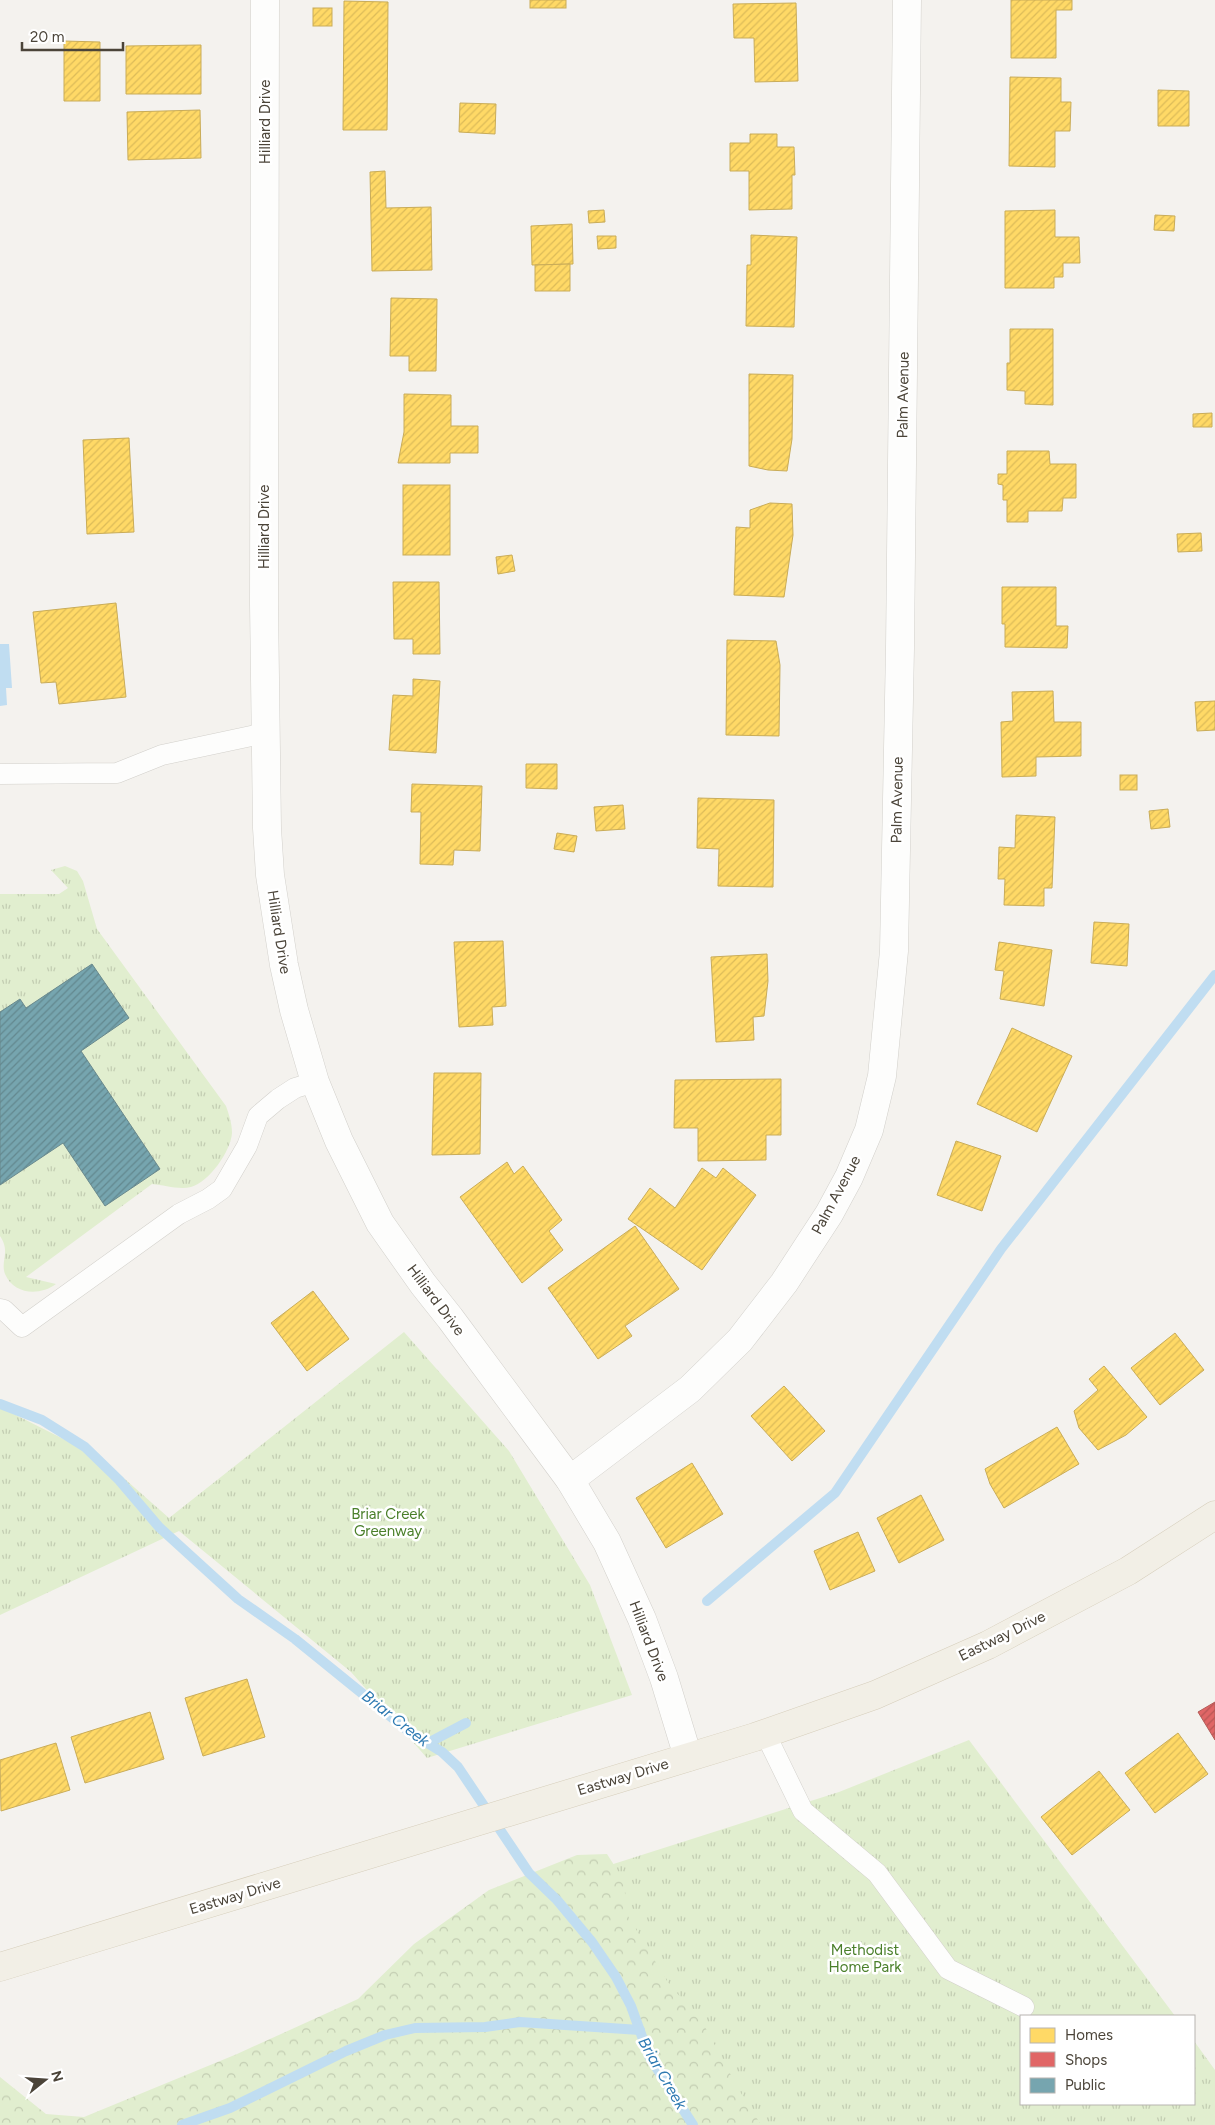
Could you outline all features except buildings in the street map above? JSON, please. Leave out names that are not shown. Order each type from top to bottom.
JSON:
[{"type":"main road","name":"Eastway Drive","points":[[0,1967],[688,1757],[875,1695],[988,1645],[1128,1571],[1215,1515]]},
{"type":"street","name":"Hilliard Drive","points":[[265,0],[265,733],[270,875],[284,966],[294,1010],[315,1082],[339,1141],[380,1223],[423,1284],[570,1480],[607,1542],[642,1619],[664,1678],[688,1757]]},
{"type":"street","name":"Palm Avenue","points":[[570,1480],[690,1389],[740,1340],[784,1284],[830,1214],[849,1177],[869,1130],[882,1076],[894,944],[900,648],[907,0]]},
{"type":"lane","points":[[0,774],[117,773],[162,755],[265,733]]},
{"type":"lane","points":[[0,1309],[4,1310],[22,1326],[179,1214],[208,1200],[222,1189],[247,1146],[258,1116],[295,1088],[315,1082]]},
{"type":"lane","points":[[765,1733],[803,1810],[877,1873],[948,1969],[1024,2007]]},
{"type":"green space","points":[[65,866],[77,871],[83,881],[97,929],[226,1106],[232,1133],[228,1148],[223,1157],[205,1179],[198,1184],[186,1188],[152,1184],[26,1277],[56,1284],[50,1288],[35,1292],[21,1290],[9,1281],[4,1269],[5,1247],[0,1236],[0,894],[59,894],[68,888],[51,870]]},
{"type":"green space","name":"Briar Creek Greenway","points":[[404,1332],[509,1451],[590,1585],[632,1695],[427,1758],[351,1672],[179,1531],[0,1615],[0,1407],[101,1458],[169,1518]]},
{"type":"green space","name":"Methodist Home Park","points":[[969,1740],[1174,2015],[1020,2015],[1020,2105],[1195,2105],[1195,2042],[1215,2070],[1215,2125],[474,2125],[535,1889],[839,1792]]},
{"type":"green space","points":[[607,1854],[623,1879],[628,1916],[667,1981],[705,2027],[739,2090],[761,2125],[0,2125],[0,2077],[46,2114],[84,2117],[237,2054],[358,1999],[414,1944],[489,1890],[577,1855]]},
{"type":"water","points":[[0,644],[9,644],[12,688],[6,688],[7,705],[0,706]]},
{"type":"waterway","points":[[707,1601],[835,1493],[1001,1249],[1215,975]]},
{"type":"waterway","name":"Briar Creek","points":[[0,1404],[42,1420],[85,1447],[119,1480],[159,1527],[238,1599],[295,1639],[411,1733],[442,1752],[458,1767],[529,1873],[557,1900],[592,1942],[616,1977],[631,2006],[649,2056],[693,2125]]},
{"type":"waterway","points":[[428,1743],[466,1723]]},
{"type":"waterway","points":[[182,2125],[230,2108],[346,2051],[385,2035],[415,2028],[485,2027],[520,2022],[640,2030]]}]
